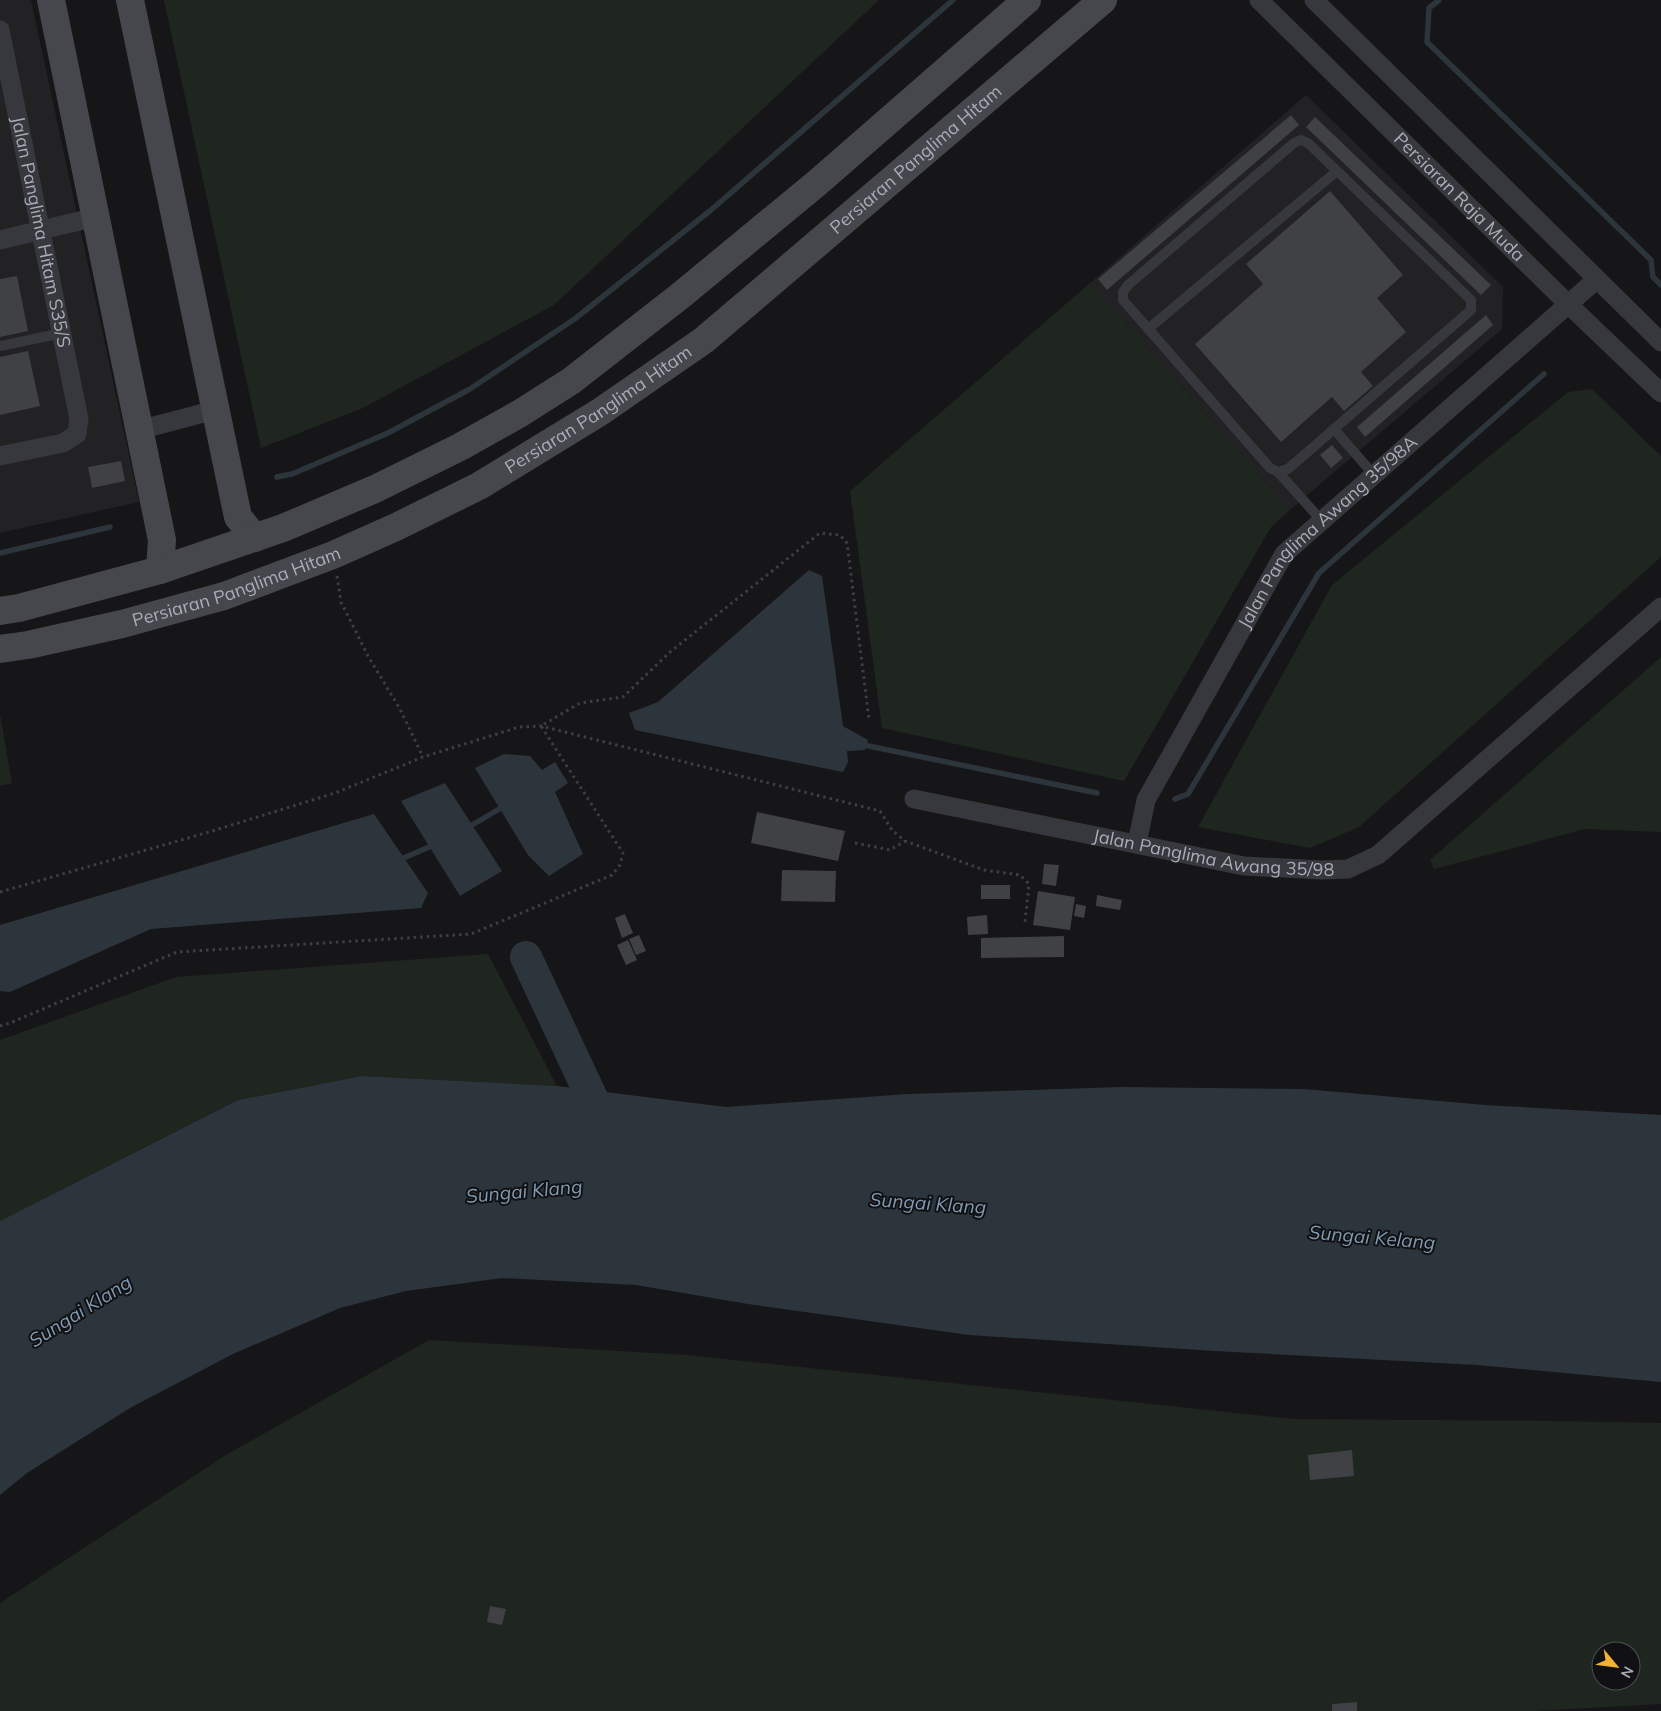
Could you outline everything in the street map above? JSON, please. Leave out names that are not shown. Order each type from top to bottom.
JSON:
[{"type":"main road","points":[[51,0],[162,540],[160,570]]},
{"type":"main road","points":[[130,0],[238,517],[254,538]]},
{"type":"main road","points":[[0,611],[19,608],[160,570],[283,528],[375,489],[460,448],[519,414],[571,380],[627,339],[817,183],[1027,0]]},
{"type":"main road","name":"Persiaran Panglima Hitam","points":[[0,649],[28,645],[122,624],[224,596],[333,555],[396,527],[479,486],[600,412],[704,340],[1103,0]]},
{"type":"street","name":"Persiaran Raja Muda","points":[[1259,0],[1661,393]]},
{"type":"street","points":[[1314,0],[1661,342]]},
{"type":"street","name":"Jalan Panglima Hitam S35/S","points":[[0,456],[63,444],[77,434],[79,419],[1,36]]},
{"type":"street","points":[[0,240],[96,217]]},
{"type":"street","name":"Jalan Panglima Awang 35/98A","points":[[1137,844],[1146,800],[1284,554],[1597,279]]},
{"type":"street","points":[[139,430],[216,410]]},
{"type":"street","name":"Jalan Panglima Awang 35/98","points":[[914,799],[1244,866],[1322,870],[1348,869],[1378,855],[1661,607]]},
{"type":"lane","points":[[1278,472],[1288,469],[1471,310],[1471,300],[1308,143],[1301,140],[1294,143],[1128,285],[1123,292],[1123,300],[1270,468],[1278,472],[1322,521]]},
{"type":"lane","points":[[1148,329],[1337,171]]},
{"type":"lane","points":[[0,346],[62,334]]},
{"type":"lane","points":[[1334,429],[1374,475]]},
{"type":"path","points":[[541,726],[580,703],[623,697],[670,652],[820,533],[840,535],[847,543],[869,719]]},
{"type":"path","points":[[333,555],[341,602],[368,656],[400,709],[423,757]]},
{"type":"path","points":[[0,892],[209,832],[335,793],[423,757],[519,726],[541,726],[880,811],[892,830],[905,841],[984,870],[1020,875],[1029,884],[1025,922]]},
{"type":"path","points":[[0,1026],[177,952],[471,934],[612,875],[620,865],[623,853],[541,726]]},
{"type":"path","points":[[856,843],[890,850],[905,841]]},
{"type":"shaded area","points":[[0,0],[31,0],[139,502],[0,533]]},
{"type":"shaded area","points":[[164,0],[879,0],[554,305],[363,408],[261,448]]},
{"type":"shaded area","points":[[1306,95],[1503,287],[1502,329],[1290,510],[1090,283]]},
{"type":"shaded area","points":[[1090,283],[1290,510],[1271,527],[1124,781],[882,728],[850,491]]},
{"type":"shaded area","points":[[1592,389],[1661,456],[1661,557],[1359,827],[1310,848],[1198,827],[1332,585],[1568,392]]},
{"type":"shaded area","points":[[1661,657],[1661,832],[1585,829],[1434,869],[1430,860]]},
{"type":"shaded area","points":[[0,714],[12,783],[0,786]]},
{"type":"shaded area","points":[[488,954],[557,1086],[362,1076],[238,1100],[0,1221],[0,1040],[176,977]]},
{"type":"shaded area","points":[[429,1340],[687,1355],[1293,1419],[1661,1423],[1661,1704],[1534,1711],[0,1711],[0,1603],[226,1455]]},
{"type":"water","points":[[809,570],[822,576],[843,726],[868,740],[865,750],[847,751],[848,762],[843,772],[635,730],[629,713],[658,702]]},
{"type":"water","points":[[504,754],[530,756],[542,770],[555,762],[568,783],[555,792],[583,854],[549,876],[528,855],[475,768]]},
{"type":"water","points":[[445,783],[502,871],[460,896],[401,801]]},
{"type":"water","points":[[374,814],[428,893],[421,908],[151,929],[10,992],[0,991],[0,925]]},
{"type":"water","points":[[362,1076],[557,1086],[726,1107],[908,1094],[1121,1087],[1304,1089],[1485,1105],[1661,1115],[1661,1382],[1477,1365],[969,1335],[748,1304],[636,1285],[502,1278],[406,1291],[340,1308],[233,1354],[130,1408],[27,1473],[0,1495],[0,1221],[238,1100]]},
{"type":"building","points":[[1291,115],[1299,125],[1107,290],[1098,279]]},
{"type":"building","points":[[1315,117],[1491,285],[1481,295],[1306,127]]},
{"type":"building","points":[[1330,191],[1403,275],[1377,298],[1406,332],[1361,372],[1373,386],[1344,411],[1332,397],[1281,442],[1195,344],[1263,284],[1246,264]]},
{"type":"building","points":[[17,276],[28,331],[0,337],[0,279]]},
{"type":"building","points":[[1486,315],[1493,325],[1365,437],[1357,427]]},
{"type":"building","points":[[28,351],[40,406],[0,415],[0,357]]},
{"type":"building","points":[[1332,445],[1343,458],[1331,468],[1320,455]]},
{"type":"building","points":[[121,461],[125,481],[92,488],[88,467]]},
{"type":"building","points":[[757,812],[845,831],[838,861],[751,843]]},
{"type":"building","points":[[1044,864],[1059,865],[1056,886],[1042,884]]},
{"type":"building","points":[[782,870],[836,871],[835,902],[781,901]]},
{"type":"building","points":[[981,885],[1010,885],[1010,899],[981,899]]},
{"type":"building","points":[[1038,891],[1075,897],[1070,930],[1033,925]]},
{"type":"building","points":[[1097,895],[1122,900],[1120,910],[1096,906]]},
{"type":"building","points":[[1076,904],[1086,906],[1084,918],[1074,916]]},
{"type":"building","points":[[625,914],[633,933],[622,938],[615,918]]},
{"type":"building","points":[[987,915],[988,934],[968,935],[967,917]]},
{"type":"building","points":[[639,935],[646,951],[636,955],[629,939]]},
{"type":"building","points":[[1064,936],[1064,957],[981,958],[981,938]]},
{"type":"building","points":[[628,940],[637,960],[626,965],[617,945]]},
{"type":"building","points":[[1352,1450],[1354,1476],[1310,1480],[1308,1455]]},
{"type":"building","points":[[490,1606],[506,1609],[502,1625],[487,1622]]},
{"type":"building","points":[[1357,1702],[1357,1711],[1332,1711],[1332,1704]]},
{"type":"waterway","points":[[277,477],[292,474],[388,433],[470,389],[576,318],[711,210],[953,0]]},
{"type":"waterway","points":[[1439,0],[1429,8],[1427,42],[1651,260],[1653,277],[1661,285]]},
{"type":"waterway","points":[[1175,799],[1188,794],[1319,573],[1544,374]]},
{"type":"waterway","points":[[0,553],[110,527]]},
{"type":"waterway","points":[[859,744],[1097,793]]},
{"type":"waterway","points":[[467,828],[506,805]]},
{"type":"waterway","points":[[399,860],[436,844]]},
{"type":"waterway","points":[[526,957],[607,1130]]},
{"type":"water label","name":"Sungai Klang","points":[[524,1191]]},
{"type":"water label","name":"Sungai Klang","points":[[928,1203]]},
{"type":"water label","name":"Sungai Kelang","points":[[1372,1237]]},
{"type":"water label","name":"Sungai Klang","points":[[80,1311]]}]
